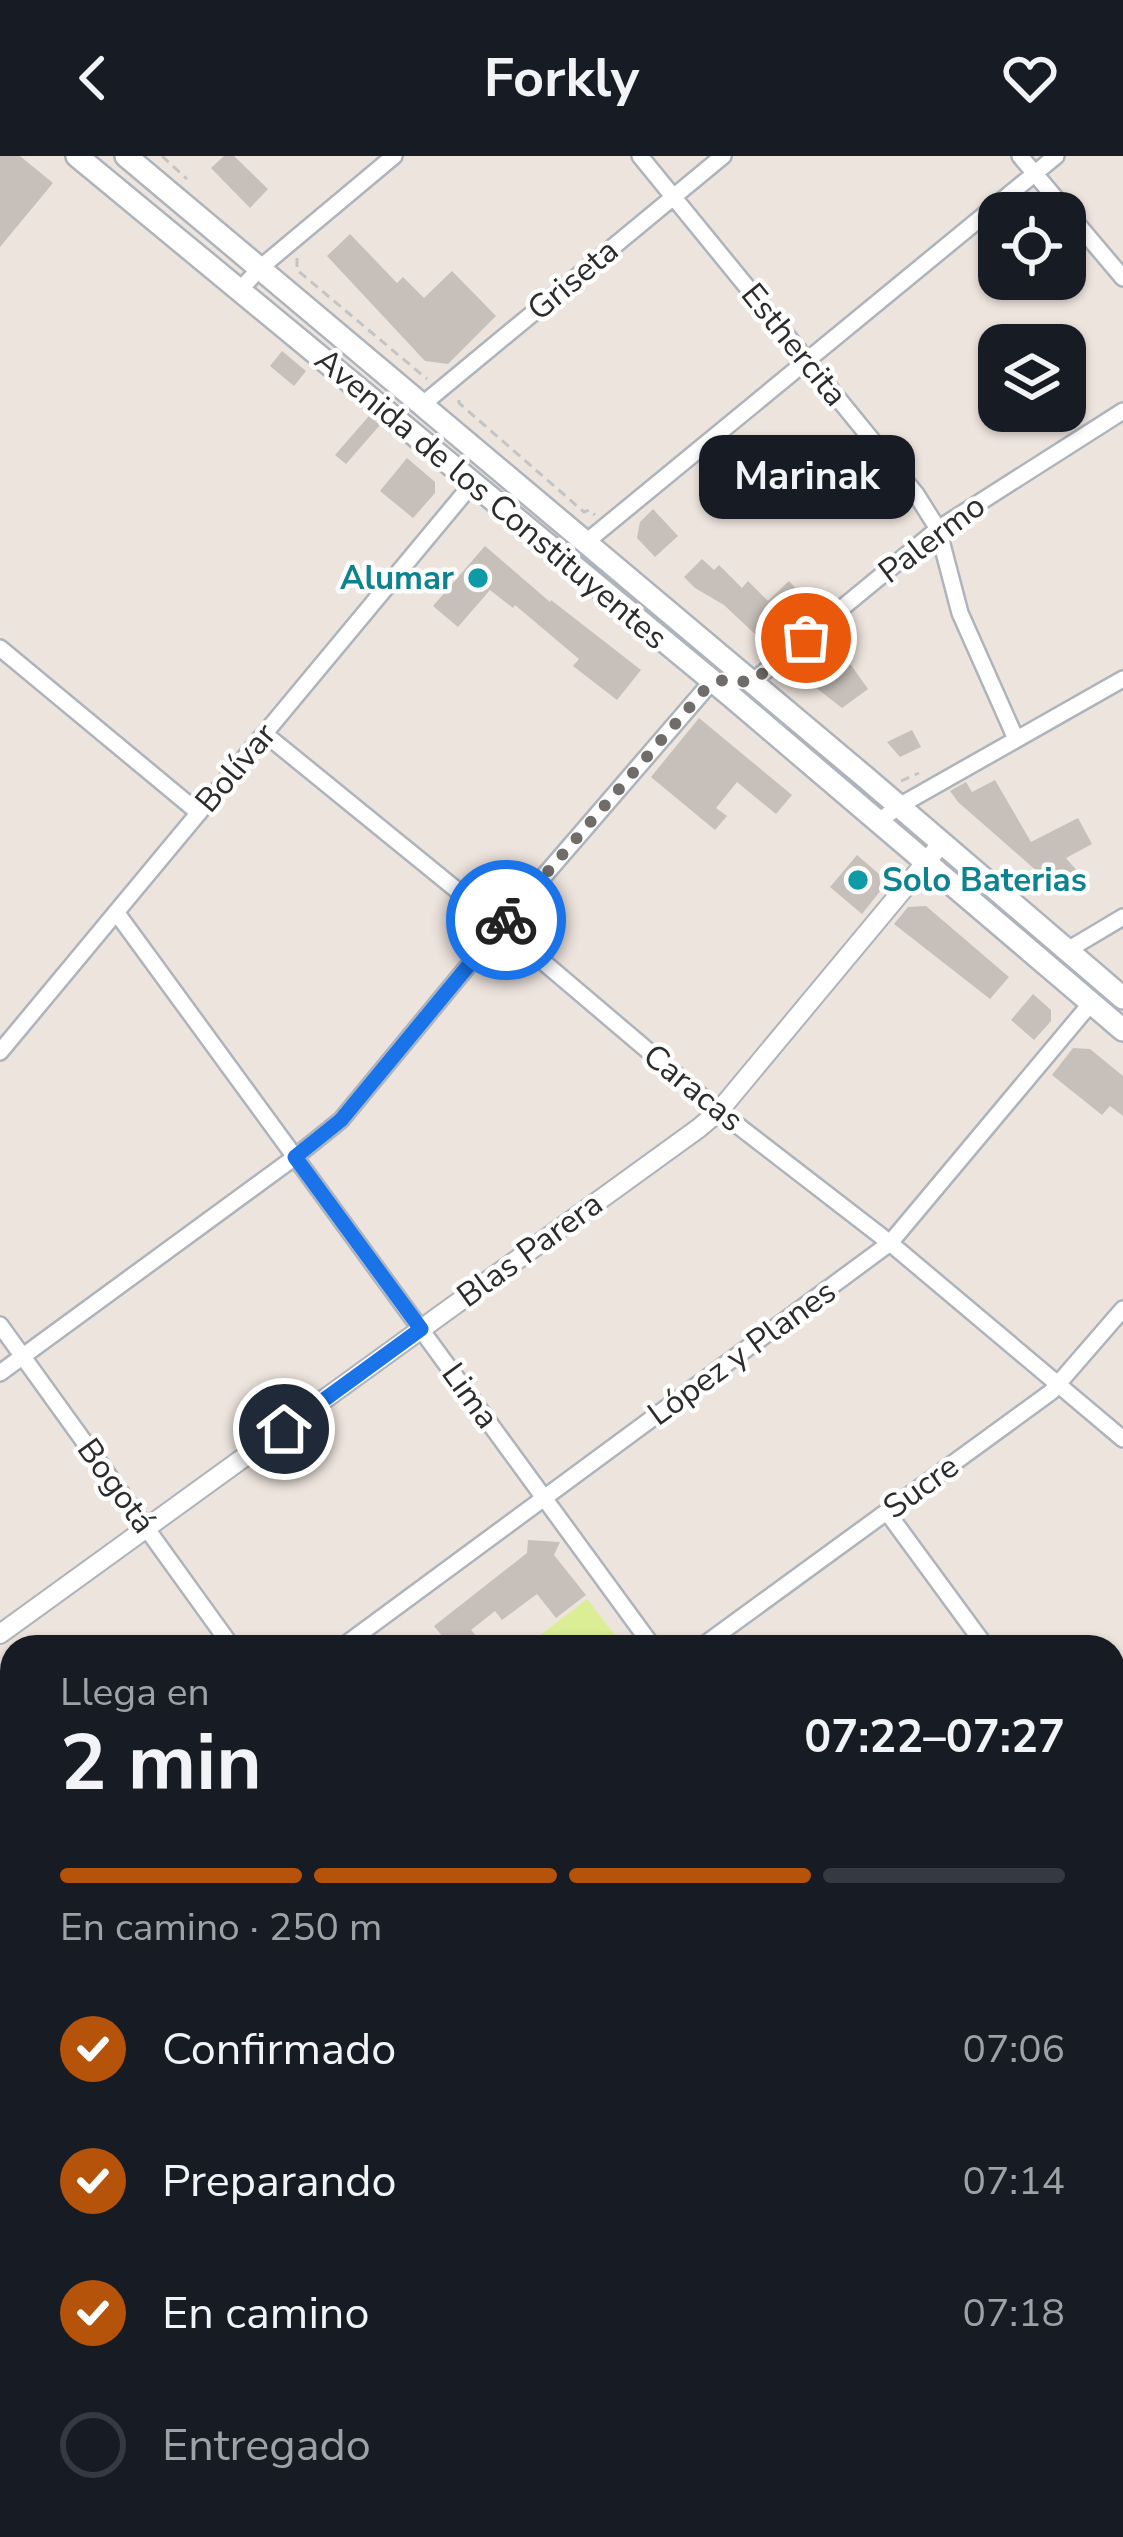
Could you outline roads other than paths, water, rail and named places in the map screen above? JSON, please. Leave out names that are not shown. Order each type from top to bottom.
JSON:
[{"type":"main road","name":"Avenida de los Constituyentes","points":[[77,156],[713,682],[1123,1030]]},
{"type":"main road","name":"Avenida de los Constituyentes","points":[[126,156],[1123,998]]},
{"type":"street","points":[[239,291],[394,156]]},
{"type":"street","name":"Esthercita","points":[[640,156],[916,494],[938,529],[959,613],[1016,739]]},
{"type":"street","name":"Griseta","points":[[423,404],[723,156]]},
{"type":"street","points":[[1020,156],[1123,278]]},
{"type":"street","points":[[585,543],[1056,156]]},
{"type":"street","name":"Palermo","points":[[752,682],[938,529],[1123,411]]},
{"type":"street","name":"Bolívar","points":[[0,1052],[472,484]]},
{"type":"street","points":[[0,648],[199,813]]},
{"type":"street","points":[[878,822],[898,806],[1123,680]]},
{"type":"street","points":[[0,1372],[341,1120],[501,926],[713,682],[752,682]]},
{"type":"street","name":"Caracas","points":[[265,734],[1123,1439]]},
{"type":"street","name":"Blas Parera","points":[[0,1634],[719,1111],[940,844]]},
{"type":"street","name":"Lima","points":[[116,912],[644,1635]]},
{"type":"street","points":[[1066,951],[1123,917]]},
{"type":"street","name":"López y Planes","points":[[358,1635],[890,1243],[1091,1003]]},
{"type":"street","name":"Sucre","points":[[718,1635],[1059,1385],[1123,1309]]},
{"type":"street","name":"Bogotá","points":[[0,1325],[223,1635]]},
{"type":"street","points":[[887,1512],[977,1635]]},
{"type":"place","name":"Alumar","points":[[478,578]]},
{"type":"place","name":"Marinak","points":[[806,638]]},
{"type":"place","name":"Solo Baterias","points":[[858,880]]}]
